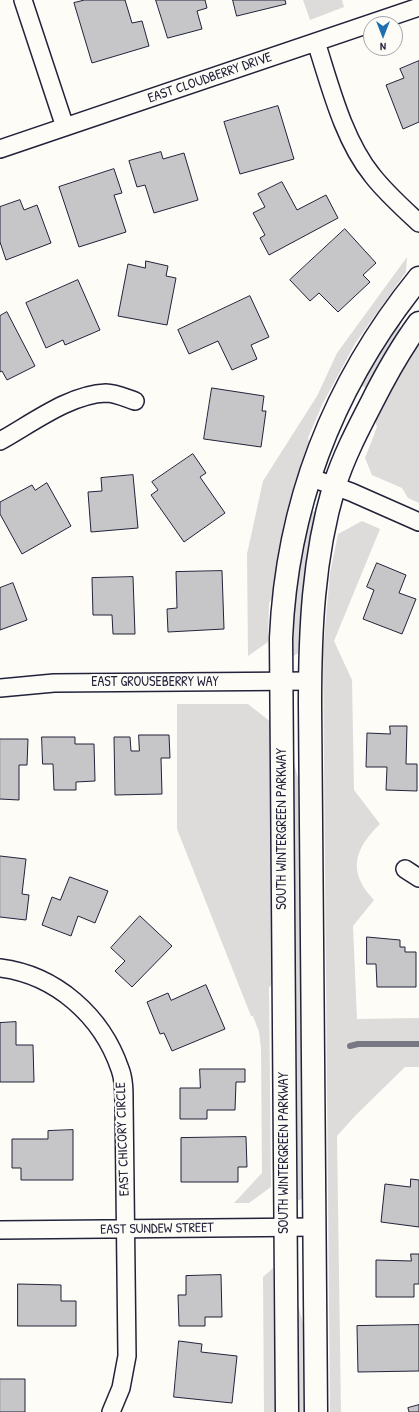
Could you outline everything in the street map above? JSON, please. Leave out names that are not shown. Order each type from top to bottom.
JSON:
[{"type":"street","points":[[23,0],[65,127]]},
{"type":"street","name":"EAST CLOUDBERRY DRIVE","points":[[0,149],[419,7]]},
{"type":"street","points":[[316,42],[336,104],[363,163],[372,176],[419,223]]},
{"type":"street","name":"SOUTH WINTERGREEN PARKWAY","points":[[287,1412],[281,681],[281,638],[285,578],[292,538],[309,477],[323,436],[357,367],[388,318],[419,278]]},
{"type":"street","name":"SOUTH WINTERGREEN PARKWAY","points":[[316,1412],[310,681],[313,600],[322,542],[334,486],[352,441],[399,350],[419,323]]},
{"type":"street","points":[[0,441],[82,396],[107,393],[135,401]]},
{"type":"street","points":[[309,477],[419,522]]},
{"type":"street","name":"EAST GROUSEBERRY WAY","points":[[0,688],[54,683],[310,681]]},
{"type":"street","points":[[404,869],[419,878]]},
{"type":"street","name":"EAST CHICORY CIRCLE","points":[[0,968],[22,972],[38,978],[65,994],[90,1015],[109,1045],[120,1070],[123,1086],[126,1230],[126,1365],[121,1388],[111,1412]]},
{"type":"street","name":"EAST SUNDEW STREET","points":[[0,1230],[315,1228]]},
{"type":"shaded area","points":[[303,0],[342,0],[344,7],[310,20]]},
{"type":"shaded area","points":[[407,257],[406,272],[356,342],[323,403],[308,438],[310,446],[276,593],[269,603],[268,642],[248,656],[247,554],[263,481],[317,396],[337,353]]},
{"type":"shaded area","points":[[402,317],[397,340],[368,389],[358,384]]},
{"type":"shaded area","points":[[419,338],[419,503],[408,498],[402,488],[372,475],[365,458],[377,427],[374,417]]},
{"type":"shaded area","points":[[316,510],[320,511],[303,650],[289,659],[291,596],[310,514]]},
{"type":"shaded area","points":[[362,521],[380,529],[334,641],[352,680],[354,790],[380,824],[364,842],[357,861],[357,870],[360,880],[365,890],[374,900],[353,926],[357,1019],[419,1018],[419,1067],[405,1067],[355,1116],[337,1136],[341,1412],[330,1412],[323,652],[330,573],[338,534]]},
{"type":"shaded area","points":[[177,704],[248,704],[272,723],[275,979],[269,988],[271,1187],[249,1203],[234,1203],[262,1173],[261,1048],[259,1032],[253,1016],[251,1016],[177,829]]},
{"type":"shaded area","points":[[292,756],[301,789],[304,1198],[295,1202]]},
{"type":"shaded area","points":[[273,1268],[275,1412],[264,1412],[263,1277]]},
{"type":"shaded area","points":[[296,1298],[306,1334],[310,1412],[294,1412]]},
{"type":"building","points":[[85,0],[125,0],[132,23],[142,21],[149,46],[92,63],[74,3]]},
{"type":"building","points":[[156,0],[205,0],[207,8],[197,11],[202,29],[168,38]]},
{"type":"building","points":[[233,0],[285,0],[286,4],[237,16]]},
{"type":"building","points":[[419,61],[419,122],[403,129],[386,85],[404,78],[400,69]]},
{"type":"building","points":[[278,106],[294,159],[240,174],[224,122]]},
{"type":"building","points":[[161,152],[163,159],[184,153],[198,200],[154,213],[145,185],[137,187],[129,161]]},
{"type":"building","points":[[114,169],[122,193],[114,195],[126,232],[79,247],[59,187]]},
{"type":"building","points":[[282,182],[297,210],[326,195],[338,218],[269,255],[260,238],[265,235],[253,213],[265,207],[258,194]]},
{"type":"building","points":[[20,200],[24,210],[37,205],[51,243],[6,260],[0,242],[0,207]]},
{"type":"building","points":[[345,229],[376,263],[363,275],[370,282],[338,312],[319,293],[310,301],[290,280]]},
{"type":"building","points":[[146,261],[168,266],[166,276],[176,278],[167,325],[118,316],[128,264],[145,268]]},
{"type":"building","points":[[78,280],[100,330],[65,345],[63,340],[46,348],[26,303]]},
{"type":"building","points":[[250,296],[269,337],[251,345],[257,359],[232,370],[218,341],[189,354],[178,330]]},
{"type":"building","points":[[7,312],[35,366],[7,380],[2,371],[0,372],[0,316]]},
{"type":"building","points":[[212,388],[264,396],[262,411],[266,411],[261,447],[204,439]]},
{"type":"building","points":[[193,454],[206,473],[200,477],[225,513],[184,542],[151,495],[158,490],[152,482]]},
{"type":"building","points":[[133,475],[138,528],[91,532],[88,492],[102,491],[101,478]]},
{"type":"building","points":[[47,483],[71,526],[22,554],[0,514],[0,502],[32,485],[35,490]]},
{"type":"building","points":[[377,563],[406,575],[399,593],[416,599],[402,634],[363,619],[374,590],[367,587]]},
{"type":"building","points":[[222,571],[224,629],[168,632],[167,609],[177,608],[176,572]]},
{"type":"building","points":[[133,577],[135,634],[113,634],[112,615],[93,615],[92,578]]},
{"type":"building","points":[[13,583],[27,620],[0,630],[0,588]]},
{"type":"building","points":[[390,726],[407,726],[406,764],[417,764],[417,791],[386,790],[387,767],[366,767],[367,733],[390,734]]},
{"type":"building","points":[[139,735],[169,735],[170,758],[161,758],[162,794],[115,795],[114,737],[130,737],[131,751],[139,751]]},
{"type":"building","points":[[42,737],[75,737],[75,744],[94,744],[95,781],[76,782],[76,790],[54,790],[53,764],[43,764]]},
{"type":"building","points":[[0,739],[28,739],[27,765],[19,765],[19,800],[0,799]]},
{"type":"building","points":[[0,856],[26,859],[22,894],[29,895],[26,920],[0,917]]},
{"type":"building","points":[[70,877],[108,891],[95,923],[78,916],[71,936],[42,925],[52,897],[60,900]]},
{"type":"building","points":[[140,916],[172,946],[132,987],[115,971],[125,961],[111,948]]},
{"type":"building","points":[[367,937],[400,940],[400,947],[405,947],[405,952],[416,952],[416,987],[377,987],[376,964],[367,964]]},
{"type":"building","points":[[206,985],[225,1029],[172,1051],[164,1033],[160,1034],[147,1002],[168,993],[171,1000]]},
{"type":"building","points":[[16,1022],[16,1045],[33,1045],[34,1082],[0,1082],[0,1023]]},
{"type":"building","points":[[200,1069],[245,1069],[245,1082],[236,1082],[235,1110],[207,1110],[207,1119],[180,1119],[180,1088],[200,1088]]},
{"type":"building","points":[[73,1130],[73,1180],[21,1180],[21,1168],[12,1168],[12,1139],[48,1139],[48,1131]]},
{"type":"building","points":[[246,1137],[247,1167],[238,1167],[238,1182],[181,1182],[181,1138]]},
{"type":"building","points":[[411,1179],[419,1180],[419,1227],[381,1222],[385,1184],[410,1187]]},
{"type":"building","points":[[411,1254],[419,1254],[419,1284],[414,1284],[414,1297],[376,1297],[376,1260],[411,1261]]},
{"type":"building","points":[[221,1275],[222,1317],[205,1317],[205,1326],[179,1326],[178,1295],[186,1295],[186,1276]]},
{"type":"building","points":[[18,1284],[61,1285],[61,1301],[76,1301],[76,1326],[18,1326]]},
{"type":"building","points":[[419,1325],[419,1371],[358,1372],[357,1326]]},
{"type":"building","points":[[179,1341],[202,1344],[201,1352],[237,1356],[232,1403],[174,1397]]},
{"type":"building","points":[[0,1379],[25,1379],[25,1412],[0,1412]]},
{"type":"building","points":[[419,1405],[419,1412],[409,1412],[408,1408]]},
{"type":"waterway","points":[[350,1046],[358,1044],[419,1044]]}]
